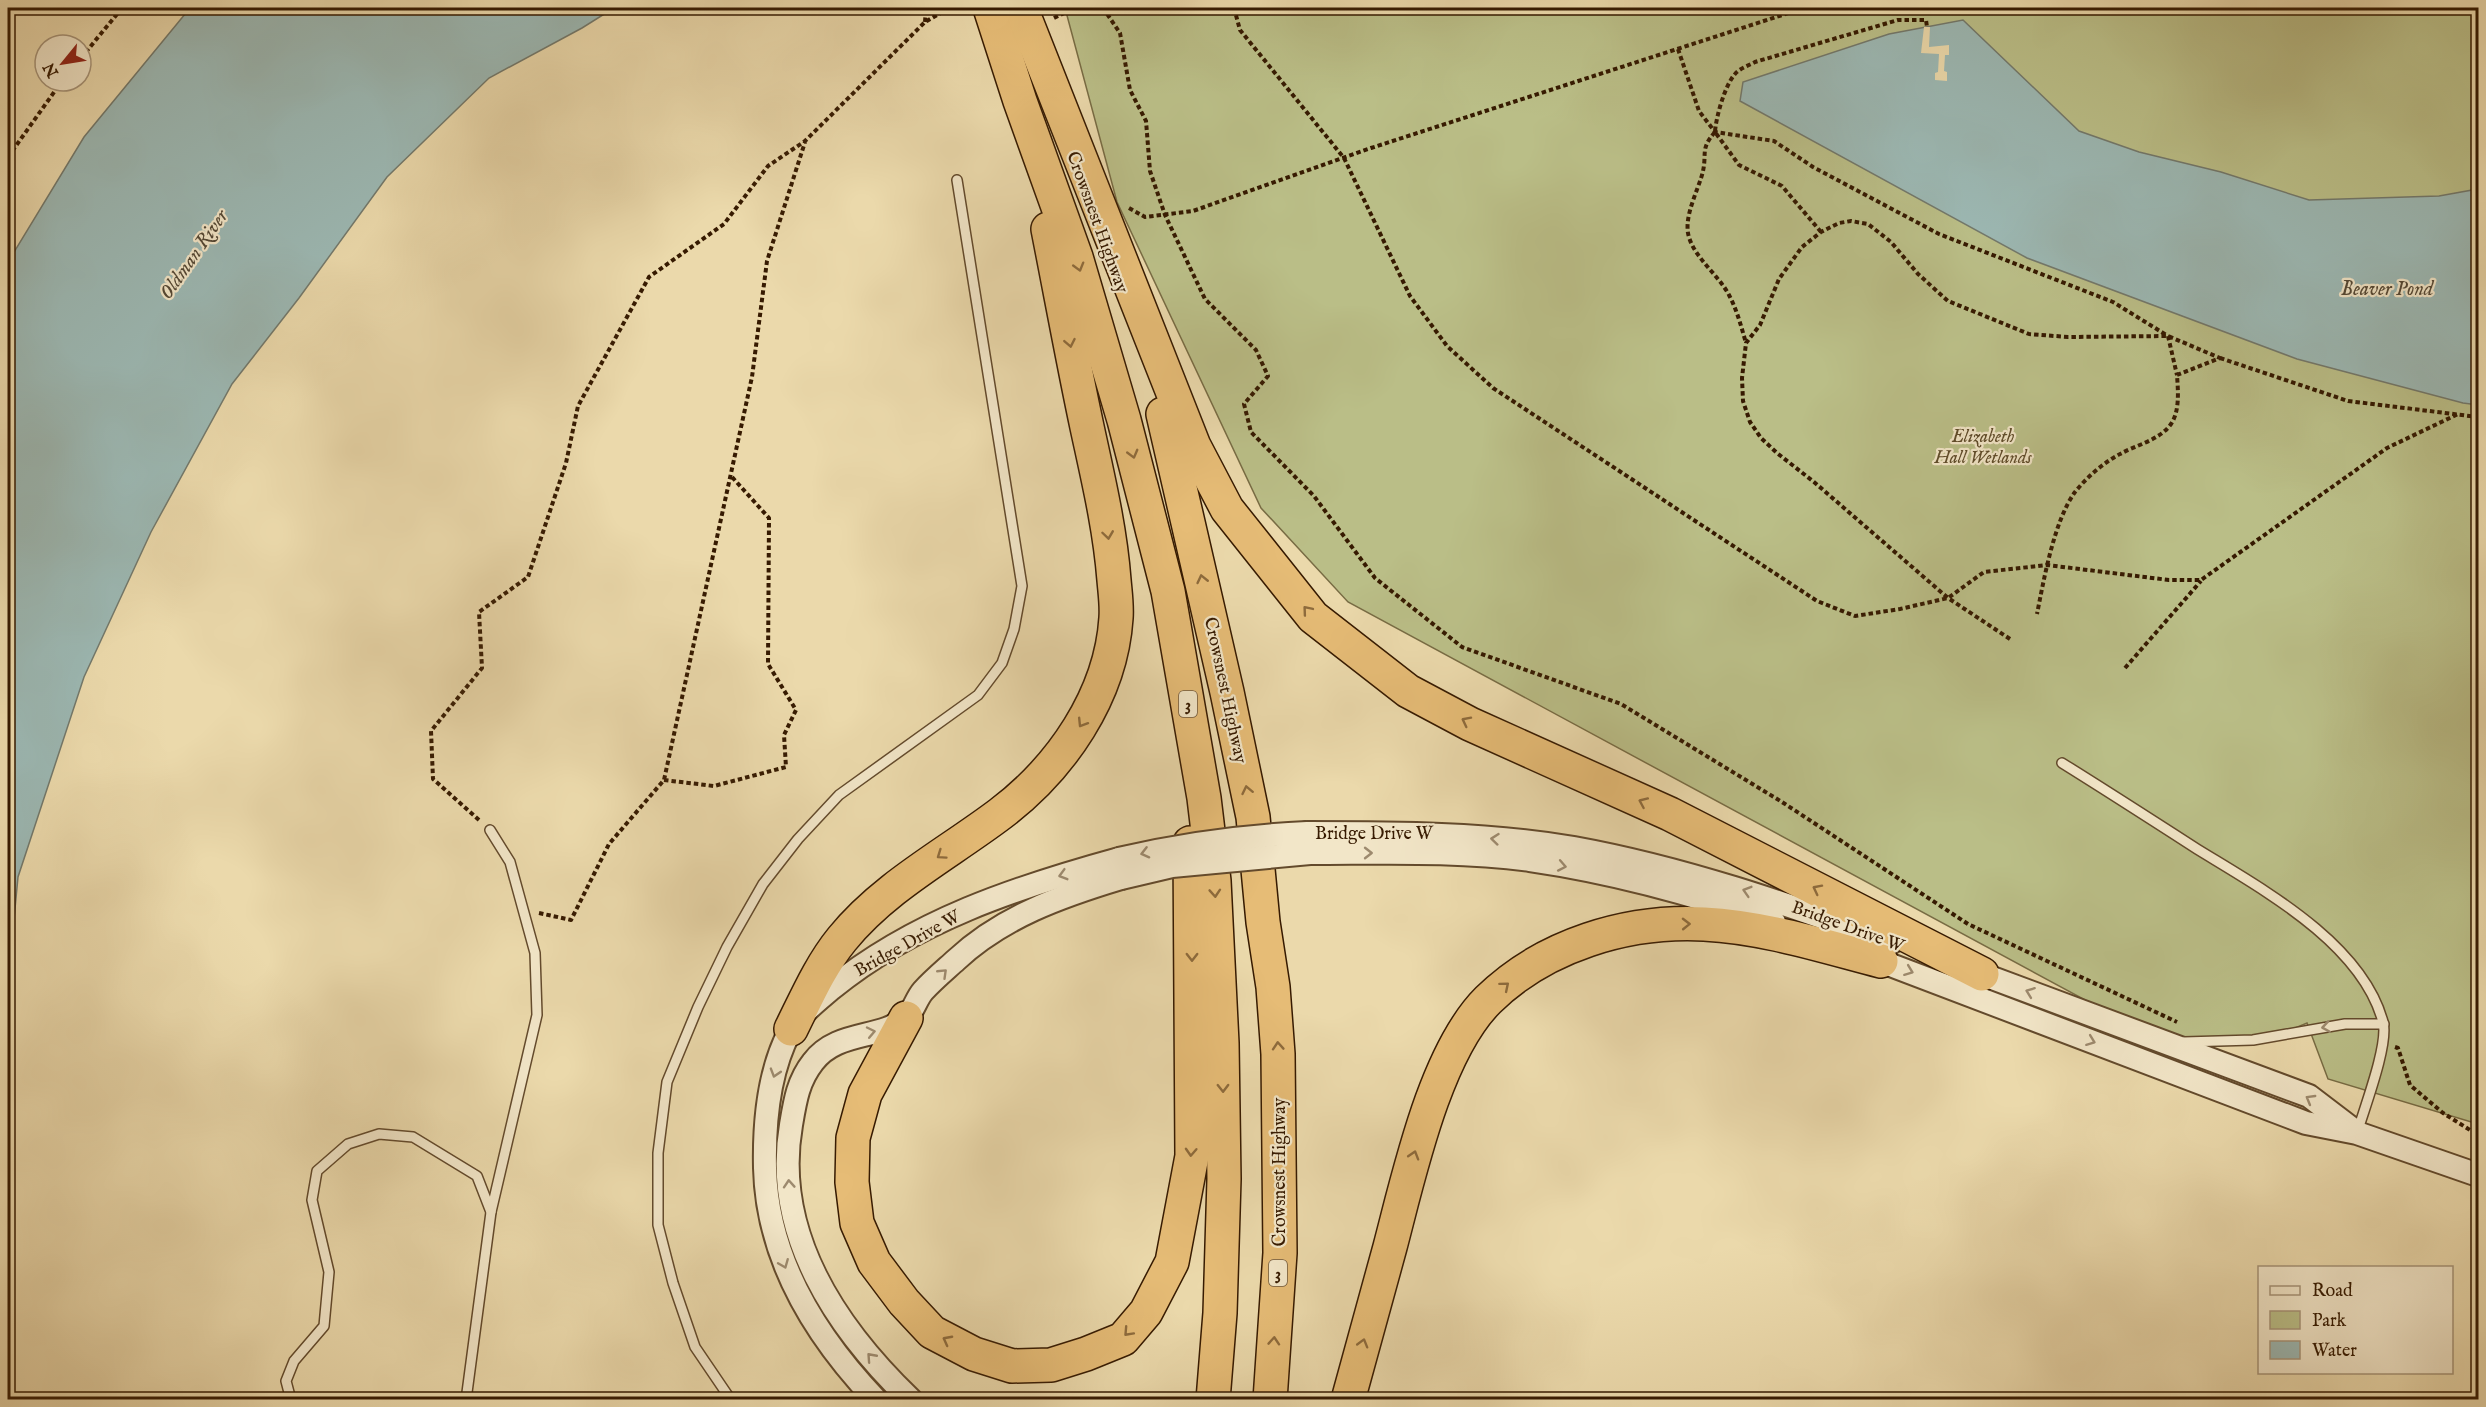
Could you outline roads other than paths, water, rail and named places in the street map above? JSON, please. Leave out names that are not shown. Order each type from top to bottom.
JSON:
[{"type":"highway","points":[[1021,8],[1194,446],[1227,508],[1313,618],[1408,691],[1449,713],[1670,814],[1982,974]]},
{"type":"highway","name":"Crowsnest Highway","points":[[1021,8],[1142,342],[1170,439],[1253,817],[1278,1054],[1280,1252],[1270,1400]]},
{"type":"highway","name":"Crowsnest Highway","points":[[995,20],[1020,101],[1076,257],[1124,420],[1168,591],[1204,798],[1214,881],[1222,1043],[1224,1179],[1220,1314],[1213,1400]]},
{"type":"highway","points":[[791,1029],[812,985],[842,939],[876,905],[918,871],[1001,813],[1032,786],[1062,754],[1088,713],[1107,667],[1117,617],[1106,514],[1020,101]]},
{"type":"highway","points":[[906,1018],[865,1094],[853,1138],[852,1182],[857,1223],[874,1262],[904,1302],[932,1332],[974,1354],[1002,1363],[1012,1366],[1052,1365],[1123,1339],[1146,1312],[1172,1262],[1192,1156],[1190,823],[1151,523]]},
{"type":"highway","points":[[1348,1400],[1413,1157],[1435,1094],[1458,1041],[1487,1001],[1523,972],[1569,947],[1610,932],[1664,925],[1704,924],[1760,930],[1881,961]]},
{"type":"street","name":"Bridge Drive W","points":[[1308,843],[1441,833],[1573,848],[1698,876],[1772,899],[1982,974],[2309,1096],[2357,1133]]},
{"type":"street","name":"Bridge Drive W","points":[[906,1018],[922,992],[959,957],[995,929],[1044,903],[1163,848],[1221,839],[1308,843],[1530,860],[1651,884],[1723,904],[1881,961],[2306,1123],[2357,1133],[2478,1175]]},
{"type":"street","name":"Bridge Drive W","points":[[876,1400],[834,1349],[806,1309],[783,1264],[773,1231],[765,1182],[764,1139],[769,1093],[791,1029],[816,1002],[842,980],[881,953],[933,925],[997,896],[1034,883],[1120,868]]},
{"type":"street","points":[[906,1018],[879,1031],[860,1034],[836,1043],[814,1060],[798,1086],[787,1147],[791,1205],[803,1251],[822,1289],[853,1338],[911,1400]]},
{"type":"lane","points":[[730,1400],[695,1347],[673,1282],[658,1225],[658,1153],[667,1082],[727,947],[763,884],[798,839],[839,795],[978,695],[1002,663],[1014,628],[1022,586],[957,180]]},
{"type":"lane","points":[[2062,763],[2286,905],[2331,943],[2362,976],[2384,1024],[2383,1044],[2357,1133]]},
{"type":"lane","points":[[466,1400],[491,1212],[537,1015],[535,953],[510,862],[490,830]]},
{"type":"lane","points":[[2163,1042],[2253,1040],[2345,1024],[2384,1024]]},
{"type":"lane","points":[[291,1400],[286,1381],[294,1361],[324,1326],[329,1272],[312,1200],[317,1171],[348,1144],[378,1134],[413,1137],[477,1176],[491,1212]]},
{"type":"water","name":"Oldman River","points":[[190,8],[614,8],[582,28],[489,78],[387,177],[299,298],[232,384],[151,532],[84,677],[18,877],[8,982],[8,262],[84,137]]},
{"type":"water","name":"Beaver Pond","points":[[1963,20],[2079,131],[2139,152],[2221,172],[2309,200],[2439,196],[2478,189],[2478,405],[2297,359],[2027,258],[1740,101],[1743,82],[1889,34]]},
{"type":"park label","name":"Elizabeth Hall Wetlands","points":[[1983,446]]}]
